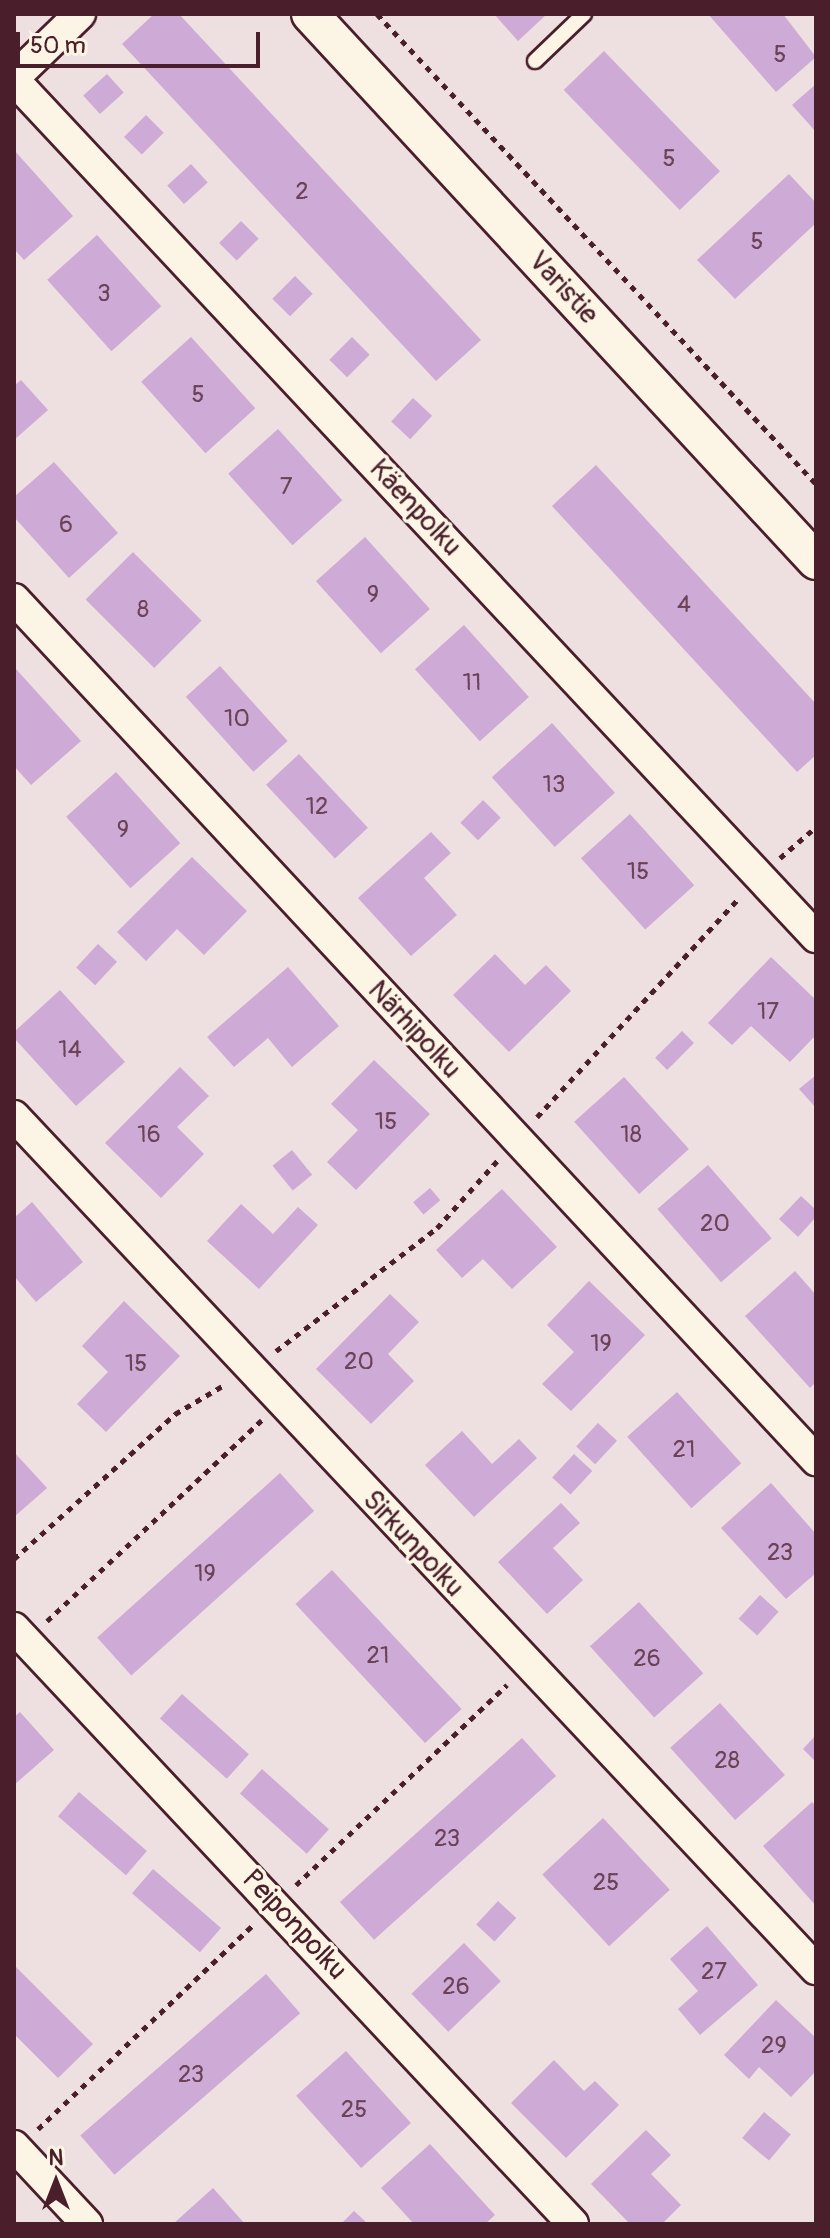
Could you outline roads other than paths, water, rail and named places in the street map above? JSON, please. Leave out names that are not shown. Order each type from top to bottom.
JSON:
[{"type":"street","points":[[14,79],[80,14]]},
{"type":"street","name":"Varistie","points":[[310,14],[816,561]]},
{"type":"street","name":"Käenpolku","points":[[14,79],[816,937]]},
{"type":"street","name":"Närhipolku","points":[[14,599],[816,1460]]},
{"type":"street","name":"Sirkunpolku","points":[[14,1116],[280,1403],[816,1969]]},
{"type":"street","name":"Peiponpolku","points":[[20,1634],[573,2224]]},
{"type":"street","points":[[14,2146],[87,2224]]},
{"type":"lane","points":[[535,61],[584,14]]}]
